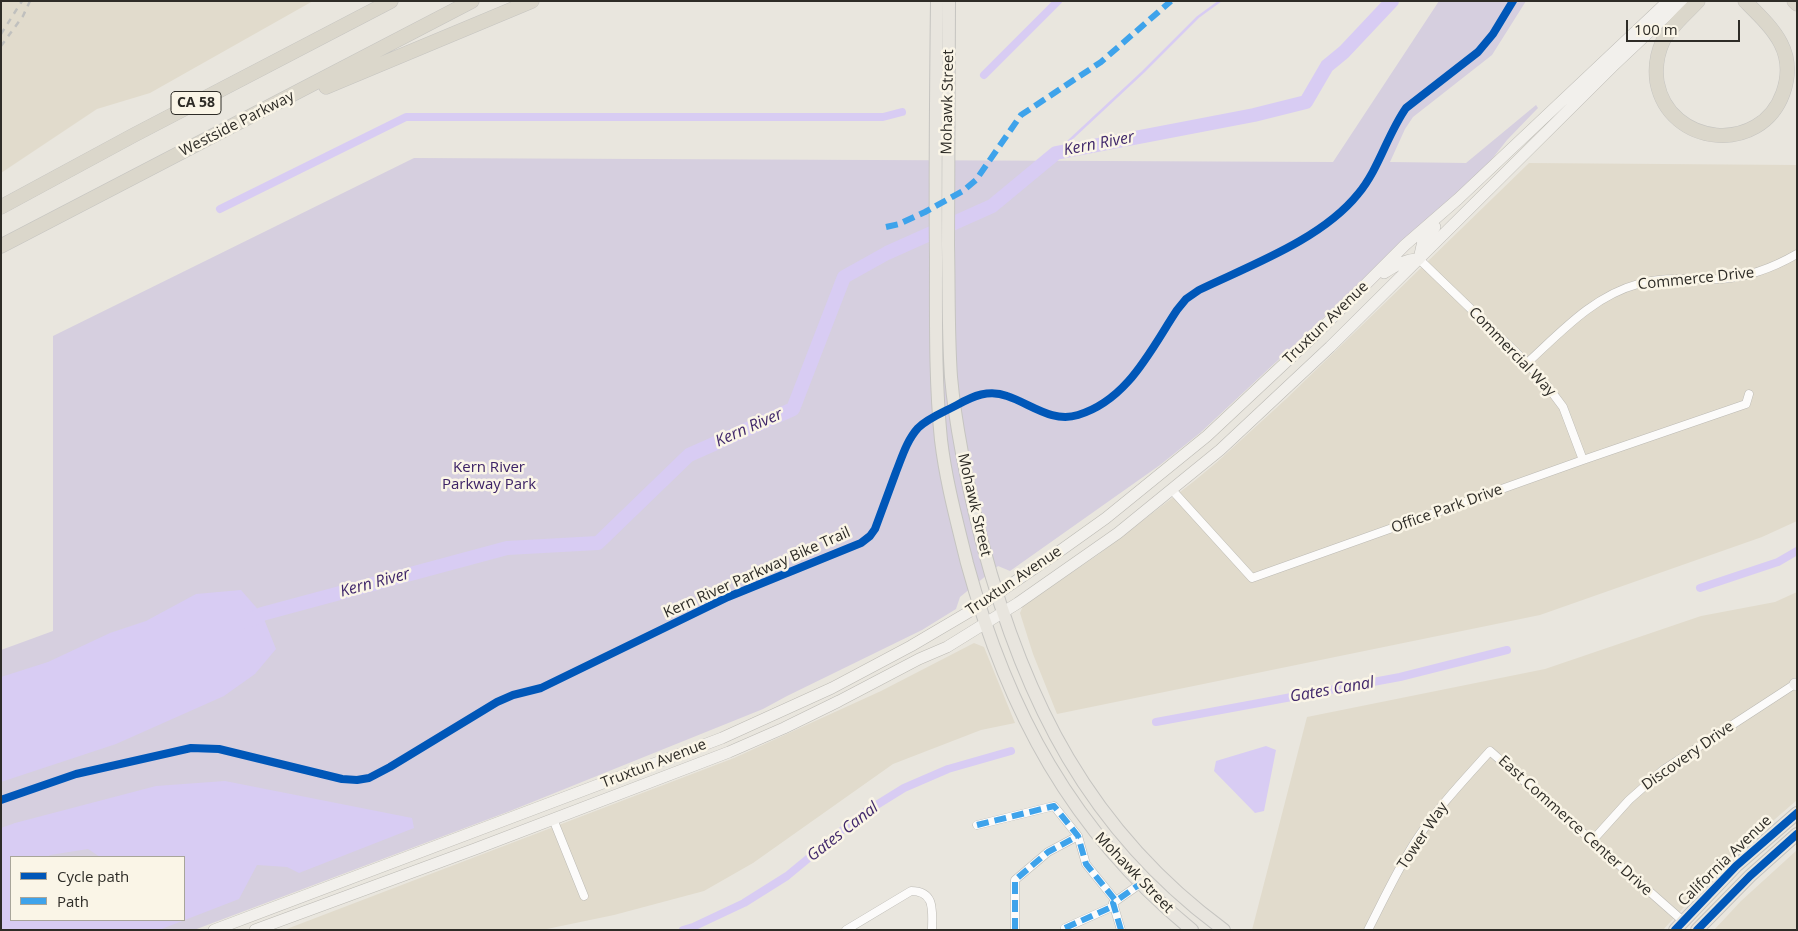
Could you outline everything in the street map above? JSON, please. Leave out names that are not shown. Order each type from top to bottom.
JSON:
[{"type":"highway","name":"CA 58","points":[[1,207],[134,135],[391,1]]},
{"type":"highway","name":"Westside Parkway","points":[[1,246],[472,1]]},
{"type":"highway","points":[[235,125],[532,1]]},
{"type":"highway","points":[[1698,1],[1664,39],[1657,60],[1657,78],[1661,94],[1675,116],[1696,130],[1721,136],[1742,133],[1764,121],[1779,103],[1787,78],[1787,63],[1780,41],[1769,24],[1745,1]]},
{"type":"highway","points":[[1794,1],[1797,4]]},
{"type":"main road","name":"Mohawk Street","points":[[937,1],[936,338],[941,440],[949,488],[979,606],[1013,695],[1053,772],[1082,816],[1106,847],[1140,884],[1192,930]]},
{"type":"main road","name":"Mohawk Street","points":[[950,1],[948,164],[951,377],[957,431],[966,478],[996,594],[1018,656],[1043,713],[1080,779],[1114,826],[1155,872],[1224,930]]},
{"type":"main road","name":"Truxtun Avenue","points":[[217,929],[584,791],[704,745],[778,714],[885,660],[979,606],[1106,518],[1194,447],[1317,333],[1405,245],[1458,199],[1668,1]]},
{"type":"main road","name":"Truxtun Avenue","points":[[255,930],[700,763],[784,728],[855,693],[919,658],[947,647],[985,624],[1069,569],[1172,490],[1220,450],[1330,348],[1612,67],[1682,1]]},
{"type":"main road","points":[[1511,169],[1517,150],[1548,119],[1550,111]]},
{"type":"main road","points":[[1367,284],[1403,261],[1419,259],[1423,241],[1458,199]]},
{"type":"main road","points":[[1028,726],[1050,749],[1056,753],[1064,753]]},
{"type":"main road","points":[[553,819],[556,810],[584,791]]},
{"type":"main road","name":"California Avenue","points":[[1678,925],[1736,866],[1797,813]]},
{"type":"main road","name":"California Avenue","points":[[1699,929],[1750,876],[1797,834]]},
{"type":"main road","points":[[1140,884],[1149,884],[1185,899]]},
{"type":"street","name":"Commerce Drive","points":[[1527,363],[1595,304],[1625,288],[1639,283],[1668,279],[1738,277],[1766,270],[1797,254]]},
{"type":"street","name":"Commercial Way","points":[[1419,259],[1527,363],[1545,384],[1563,407],[1583,460]]},
{"type":"street","name":"Office Park Drive","points":[[1172,490],[1252,578],[1746,404],[1749,394]]},
{"type":"street","name":"Discovery Drive","points":[[1592,841],[1629,800],[1663,770],[1796,685]]},
{"type":"street","name":"East Commerce Center Drive","points":[[1490,751],[1592,841],[1678,925]]},
{"type":"street","name":"Tower Way","points":[[1368,930],[1405,858],[1418,837],[1443,804],[1490,751]]},
{"type":"street","points":[[977,825],[1054,806],[1078,836],[1086,864],[1115,903],[1121,930]]},
{"type":"street","points":[[553,819],[584,896]]},
{"type":"street","points":[[1015,930],[1015,880],[1048,852],[1078,836]]},
{"type":"street","points":[[1065,928],[1115,903],[1140,884]]},
{"type":"street","points":[[846,930],[906,893],[918,891],[923,893],[932,906],[932,930]]},
{"type":"shaded area","points":[[1,1],[313,1],[150,93],[97,109],[1,173]]},
{"type":"shaded area","points":[[1529,163],[1797,165],[1797,521],[1762,537],[1540,615],[1057,714],[1033,654],[1020,613],[1023,606],[1099,554],[1217,462],[1286,399]]},
{"type":"shaded area","points":[[241,590],[262,614],[276,649],[255,674],[224,696],[116,744],[1,782],[1,677],[48,662],[110,633],[146,621],[196,594]]},
{"type":"shaded area","points":[[1797,592],[1797,800],[1729,859],[1663,930],[1252,930],[1307,717],[1545,669],[1701,616],[1775,602]]},
{"type":"shaded area","points":[[974,643],[984,647],[1015,723],[981,730],[893,764],[753,863],[704,891],[614,915],[542,930],[284,930],[734,758],[881,691]]},
{"type":"shaded area","points":[[1266,746],[1276,750],[1264,811],[1255,813],[1214,771],[1216,761]]},
{"type":"shaded area","points":[[225,781],[412,818],[414,828],[299,873],[287,867],[257,865],[239,899],[185,920],[185,856],[98,856],[88,849],[49,856],[10,856],[10,921],[182,921],[159,930],[1,930],[1,828],[156,786]]},
{"type":"shaded area","points":[[1797,850],[1797,930],[1714,930],[1741,901]]},
{"type":"green space","name":"Kern River Parkway Park","points":[[1439,1],[1526,1],[1492,55],[1413,117],[1405,129],[1390,162],[1466,163],[1536,105],[1538,108],[1507,140],[1488,164],[1200,433],[1160,465],[1010,571],[998,566],[960,597],[956,609],[922,630],[763,709],[510,811],[194,930],[1,930],[1,650],[53,631],[53,336],[414,158],[1333,162]]},
{"type":"waterway","points":[[984,75],[1058,1]]},
{"type":"waterway","points":[[1056,153],[1143,72],[1198,17],[1220,1]]},
{"type":"waterway","name":"Kern River","points":[[247,622],[262,614],[507,548],[598,543],[689,455],[793,409],[844,277],[887,253],[992,206],[1056,153],[1254,115],[1306,102],[1327,66],[1344,52],[1392,1]]},
{"type":"waterway","points":[[220,209],[406,117],[883,117],[902,112]]},
{"type":"waterway","points":[[1700,588],[1778,562],[1797,551]]},
{"type":"waterway","name":"Gates Canal","points":[[1156,722],[1400,677],[1507,650]]},
{"type":"waterway","name":"Gates Canal","points":[[683,930],[744,903],[787,876],[862,814],[904,788],[948,769],[1011,751]]},
{"type":"railway","points":[[1,34],[22,1]]},
{"type":"railway","points":[[1,46],[23,16],[30,1]]},
{"type":"marked path","points":[[886,227],[899,224],[925,212],[963,191],[976,180],[1021,115],[1101,62],[1171,1]]},
{"type":"marked path","points":[[977,825],[1054,806],[1078,836],[1086,864],[1116,901]]},
{"type":"marked path","points":[[1015,930],[1015,880],[1048,852],[1078,836]]},
{"type":"marked path","points":[[1121,930],[1113,903],[1140,884]]},
{"type":"marked path","points":[[1065,928],[1114,906]]},
{"type":"cycle path","name":"Kern River Parkway Bike Trail","points":[[1,800],[76,774],[191,748],[219,749],[342,779],[357,780],[369,778],[497,702],[513,695],[541,688],[728,597],[861,543],[875,529],[905,449],[914,433],[922,424],[969,399],[987,393],[1007,396],[1042,412],[1059,417],[1078,415],[1096,408],[1111,398],[1136,372],[1186,299],[1199,290],[1263,261],[1306,238],[1343,210],[1358,194],[1372,174],[1393,129],[1406,108],[1478,52],[1493,34],[1513,1]]},
{"type":"cycle path","points":[[1675,930],[1736,866],[1797,813]]},
{"type":"cycle path","points":[[1697,930],[1750,876],[1797,834]]}]
